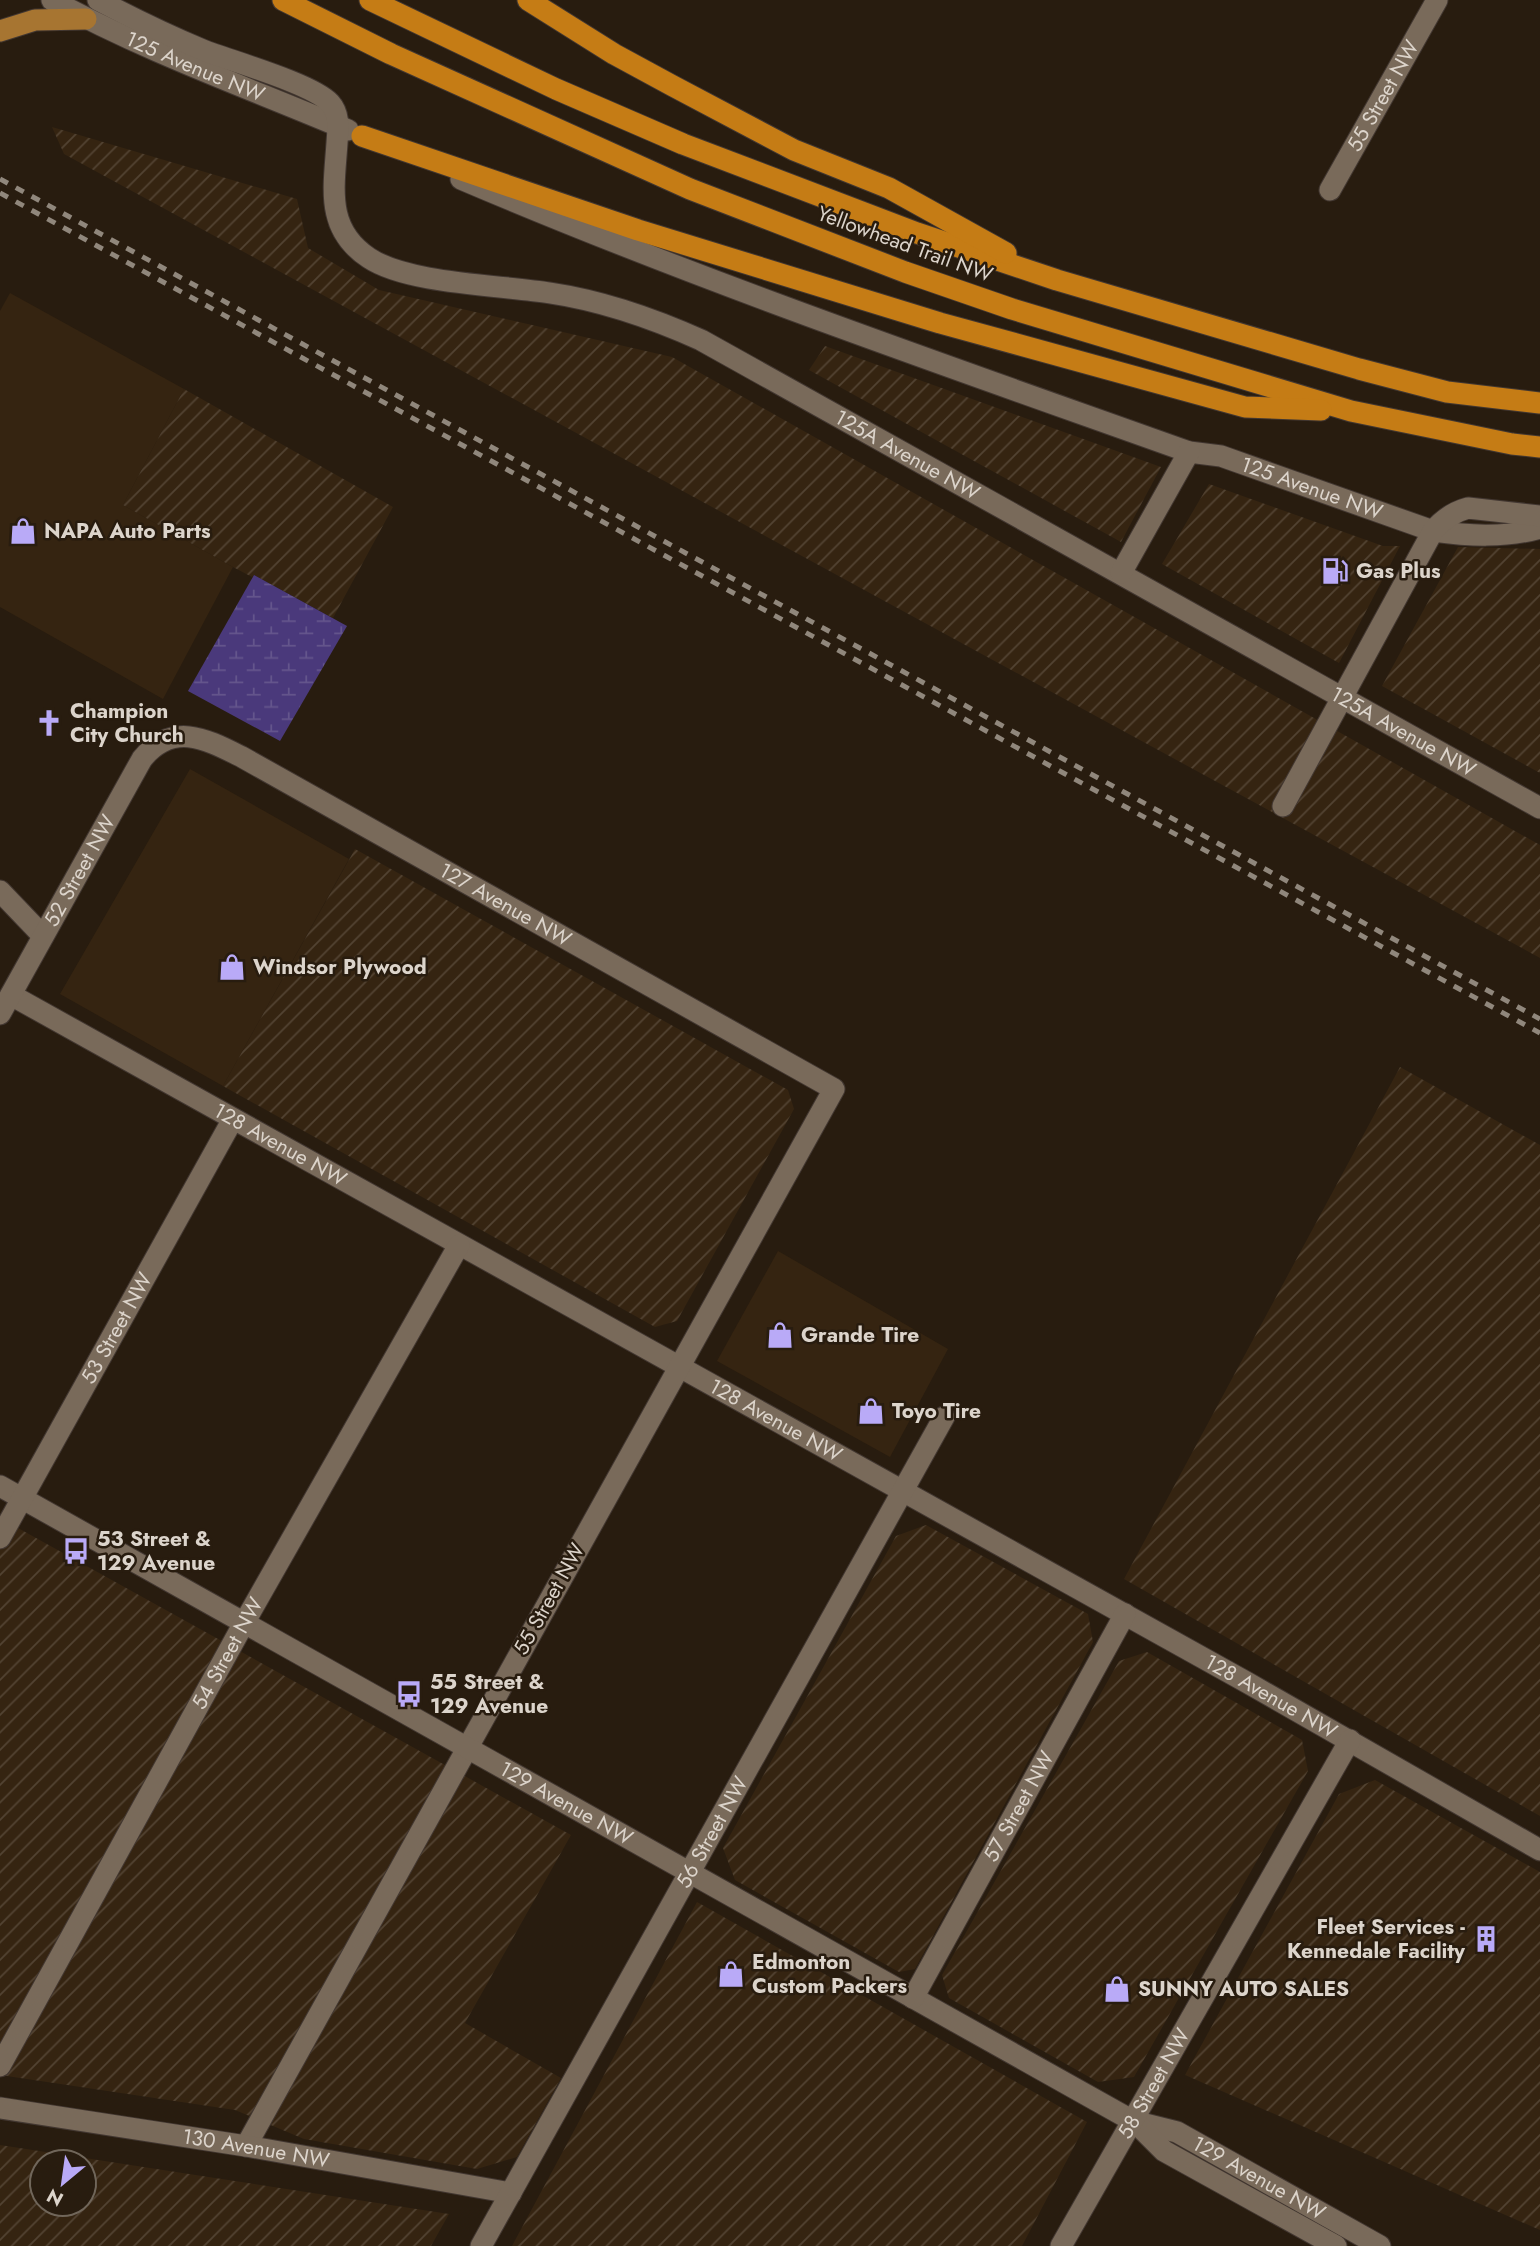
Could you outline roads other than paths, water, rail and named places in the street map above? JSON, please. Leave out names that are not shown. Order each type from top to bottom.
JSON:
[{"type":"highway","name":"Yellowhead Trail NW","points":[[283,0],[486,99],[690,189],[772,222],[1012,309],[1351,411],[1512,444],[1540,447]]},
{"type":"highway","name":"Yellowhead Trail NW","points":[[370,0],[556,89],[683,144],[917,233],[1057,281],[1346,365],[1447,392],[1540,403]]},
{"type":"highway","points":[[528,0],[614,54],[794,150],[889,188],[1057,281]]},
{"type":"highway","points":[[362,136],[638,230],[940,323],[1245,407],[1351,411]]},
{"type":"main road","points":[[0,32],[35,20],[86,19]]},
{"type":"street","name":"125 Avenue NW","points":[[52,0],[162,54],[546,215],[817,320],[1189,452],[1222,456],[1433,531],[1468,536],[1524,533],[1540,528]]},
{"type":"street","name":"125 Avenue NW","points":[[98,0],[203,50],[316,93],[331,104],[339,126]]},
{"type":"street","name":"55 Street NW","points":[[1330,190],[1437,0]]},
{"type":"street","name":"125A Avenue NW","points":[[339,126],[334,194],[337,219],[353,245],[380,265],[414,275],[590,299],[662,322],[1121,573],[1540,808]]},
{"type":"street","points":[[1121,573],[1189,452]]},
{"type":"street","points":[[1283,806],[1433,531],[1450,514],[1468,508],[1540,516]]},
{"type":"street","name":"52 Street NW","points":[[0,1014],[142,759],[154,747],[170,738]]},
{"type":"street","name":"127 Avenue NW","points":[[170,738],[201,738],[242,757],[834,1089]]},
{"type":"street","points":[[0,891],[43,936]]},
{"type":"street","name":"128 Avenue NW","points":[[11,995],[1125,1614],[1540,1850]]},
{"type":"street","name":"55 Street NW","points":[[246,2146],[834,1089]]},
{"type":"street","name":"53 Street NW","points":[[0,1538],[233,1119]]},
{"type":"street","name":"54 Street NW","points":[[0,2066],[244,1623],[458,1245]]},
{"type":"street","name":"56 Street NW","points":[[481,2246],[944,1417]]},
{"type":"street","name":"129 Avenue NW","points":[[0,1486],[1133,2121],[1164,2151],[1336,2246]]},
{"type":"street","name":"57 Street NW","points":[[913,1998],[1125,1614]]},
{"type":"street","name":"58 Street NW","points":[[1061,2246],[1350,1740]]},
{"type":"street","name":"130 Avenue NW","points":[[0,2108],[246,2146],[511,2193]]},
{"type":"street","name":"129 Avenue NW","points":[[1133,2121],[1177,2132],[1380,2246]]},
{"type":"railway","points":[[0,179],[1540,1019]]},
{"type":"railway","points":[[0,193],[1540,1033]]},
{"type":"place","name":"NAPA Auto Parts","points":[[23,531]]},
{"type":"place","name":"Gas Plus","points":[[1335,571]]},
{"type":"place","name":"Champion City Church","points":[[49,723]]},
{"type":"place","name":"Windsor Plywood","points":[[232,967]]},
{"type":"place","name":"Grande Tire","points":[[780,1335]]},
{"type":"place","name":"Toyo Tire","points":[[871,1411]]},
{"type":"place","name":"53 Street & 129 Avenue","points":[[76,1551]]},
{"type":"place","name":"55 Street & 129 Avenue","points":[[409,1694]]},
{"type":"place","name":"Fleet Services - Kennedale Facility","points":[[1486,1939]]},
{"type":"place","name":"Edmonton Custom Packers","points":[[731,1974]]},
{"type":"place","name":"SUNNY AUTO SALES","points":[[1117,1989]]}]
